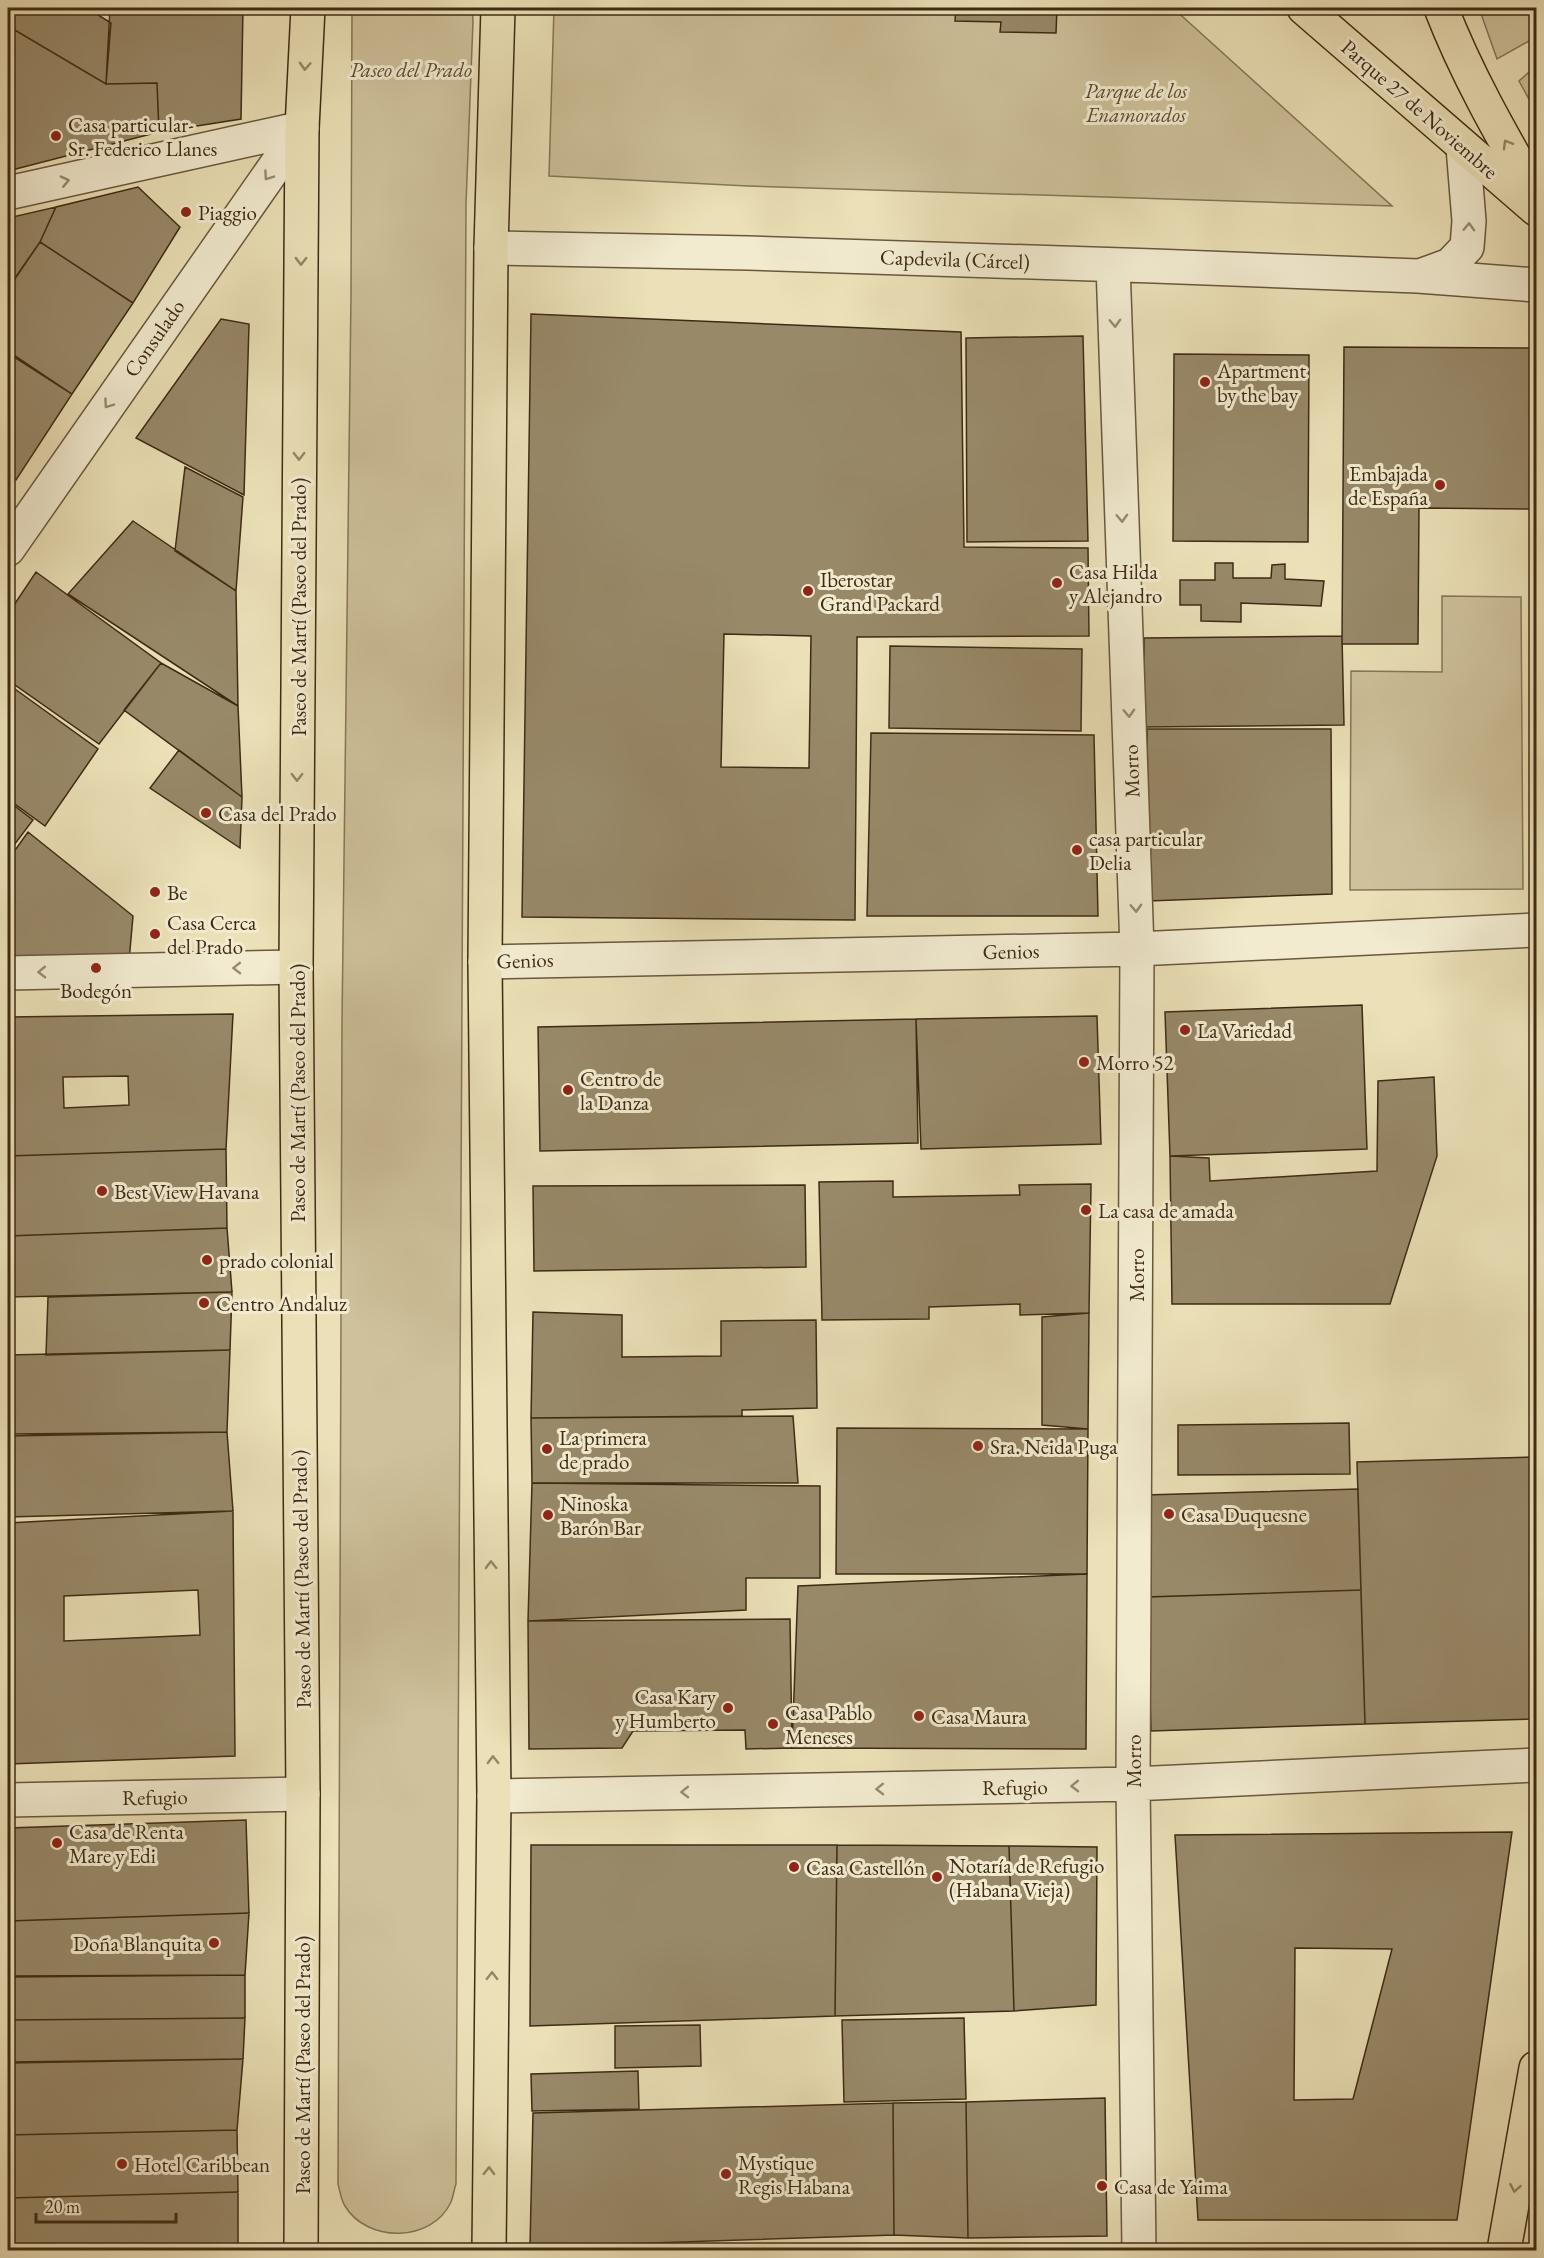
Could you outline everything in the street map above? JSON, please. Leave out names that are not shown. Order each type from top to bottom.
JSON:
[{"type":"main road","name":"Paseo de Martí (Paseo del Prado)","points":[[304,2242],[303,1794],[296,967],[302,128],[308,8]]},
{"type":"main road","points":[[489,2250],[494,1796],[484,962],[491,248],[498,8]]},
{"type":"main road","name":"Parque 27 de Noviembre","points":[[1304,8],[1536,209]]},
{"type":"main road","points":[[1441,8],[1455,43],[1490,114],[1536,195]]},
{"type":"main road","points":[[1504,2250],[1536,2068]]},
{"type":"main road","points":[[476,2250],[484,2236],[489,2205]]},
{"type":"street","points":[[8,193],[302,128]]},
{"type":"street","name":"Consulado","points":[[8,549],[302,128]]},
{"type":"street","name":"Capdevila (Cárcel)","points":[[1418,276],[1450,265],[1467,247],[1470,221],[1463,147]]},
{"type":"street","name":"Capdevila (Cárcel)","points":[[491,248],[760,253],[1113,265],[1418,276],[1536,285]]},
{"type":"street","name":"Morro","points":[[1113,265],[1137,949],[1133,1785],[1139,2250]]},
{"type":"street","name":"Genios","points":[[484,962],[1137,949],[1536,930]]},
{"type":"street","points":[[8,973],[296,967]]},
{"type":"street","name":"Refugio","points":[[494,1796],[1133,1785],[1536,1765]]},
{"type":"street","name":"Refugio","points":[[8,1800],[303,1794]]},
{"type":"green space","name":"Paseo del Prado","points":[[352,8],[472,8],[473,21],[466,204],[456,2184],[451,2202],[442,2215],[430,2225],[415,2231],[399,2233],[383,2232],[368,2227],[355,2218],[344,2204],[338,2184],[342,1023],[351,294]]},
{"type":"green space","name":"Parque de los Enamorados","points":[[554,8],[1173,8],[1392,206],[748,186],[549,176]]},
{"type":"green space","points":[[1479,8],[1536,8],[1536,37],[1497,59]]},
{"type":"green space","points":[[1536,66],[1536,112],[1519,81]]},
{"type":"green space","points":[[1442,596],[1521,597],[1523,889],[1350,890],[1351,671],[1442,672]]},
{"type":"building","points":[[8,8],[87,8],[111,23],[106,84],[8,26]]},
{"type":"building","points":[[110,8],[243,8],[241,119],[159,132],[157,83],[106,84]]},
{"type":"building","points":[[956,8],[1057,8],[1056,33],[1000,32],[1001,22],[955,21]]},
{"type":"building","points":[[8,26],[106,84],[157,83],[159,132],[8,171]]},
{"type":"building","points":[[138,187],[180,227],[133,303],[40,242],[56,207]]},
{"type":"building","points":[[56,207],[40,242],[15,278],[8,274],[8,218]]},
{"type":"building","points":[[40,242],[133,303],[72,394],[8,351],[8,289]]},
{"type":"building","name":"Iberostar Grand Packard","points":[[531,314],[961,332],[964,547],[1088,548],[1089,636],[857,637],[855,920],[522,917]],"holes":[[[724,634],[811,636],[809,768],[721,767]]]},
{"type":"building","points":[[221,319],[249,324],[244,495],[136,438]]},
{"type":"building","points":[[1083,336],[1088,541],[967,542],[966,338]]},
{"type":"building","name":"Embajada de España","points":[[1344,347],[1536,348],[1536,509],[1419,508],[1418,644],[1342,644]]},
{"type":"building","points":[[8,353],[72,394],[16,480],[8,474]]},
{"type":"building","points":[[1174,354],[1309,355],[1308,542],[1173,541]]},
{"type":"building","points":[[185,467],[243,497],[236,591],[175,551]]},
{"type":"building","points":[[133,521],[236,591],[238,706],[68,594]]},
{"type":"building","points":[[1215,563],[1233,563],[1233,578],[1271,578],[1272,565],[1285,564],[1285,579],[1324,581],[1321,606],[1241,603],[1241,622],[1201,621],[1201,605],[1180,605],[1180,580],[1215,580]]},
{"type":"building","points":[[36,572],[161,663],[99,744],[8,680],[8,614]]},
{"type":"building","points":[[1342,636],[1344,725],[1144,727],[1144,638]]},
{"type":"building","points":[[890,646],[1082,649],[1081,731],[889,728]]},
{"type":"building","points":[[161,663],[238,706],[242,797],[124,710]]},
{"type":"building","points":[[8,684],[98,749],[45,826],[8,799]]},
{"type":"building","points":[[1147,729],[1331,729],[1332,894],[1149,901]]},
{"type":"building","points":[[871,733],[1094,735],[1098,916],[867,916]]},
{"type":"building","points":[[179,750],[242,797],[240,848],[150,788]]},
{"type":"building","points":[[8,801],[33,820],[8,853]]},
{"type":"building","points":[[28,832],[133,916],[129,961],[8,963],[8,860]]},
{"type":"building","points":[[1362,1005],[1367,1149],[1170,1156],[1165,1012]]},
{"type":"building","points":[[233,1014],[226,1149],[8,1156],[8,1017]],"holes":[[[128,1076],[129,1105],[64,1108],[63,1077]]]},
{"type":"building","points":[[1097,1016],[1101,1144],[921,1149],[916,1019]]},
{"type":"building","points":[[916,1019],[918,1143],[540,1151],[538,1027]]},
{"type":"building","points":[[1434,1077],[1437,1156],[1390,1304],[1172,1304],[1170,1156],[1209,1158],[1210,1181],[1377,1171],[1378,1081]]},
{"type":"building","points":[[226,1149],[227,1228],[8,1236],[8,1156]]},
{"type":"building","points":[[893,1181],[893,1197],[1020,1195],[1019,1185],[1091,1184],[1089,1313],[1020,1315],[1020,1304],[929,1307],[929,1319],[822,1320],[819,1182]]},
{"type":"building","points":[[805,1185],[806,1267],[534,1271],[533,1186]]},
{"type":"building","points":[[227,1228],[232,1292],[8,1297],[8,1236]]},
{"type":"building","points":[[232,1292],[230,1350],[46,1355],[48,1297]]},
{"type":"building","points":[[533,1312],[622,1315],[622,1357],[721,1356],[721,1321],[816,1320],[817,1408],[742,1410],[742,1416],[531,1418]]},
{"type":"building","points":[[1089,1313],[1088,1429],[1042,1425],[1042,1317]]},
{"type":"building","points":[[230,1350],[227,1432],[8,1434],[8,1355]]},
{"type":"building","points":[[793,1416],[798,1483],[532,1483],[531,1418]]},
{"type":"building","points":[[1349,1423],[1350,1474],[1178,1475],[1178,1425]]},
{"type":"building","points":[[837,1428],[1088,1429],[1087,1574],[836,1574]]},
{"type":"building","points":[[227,1432],[233,1511],[8,1517],[8,1436]]},
{"type":"building","points":[[1536,1457],[1536,1719],[1365,1724],[1357,1462]]},
{"type":"building","points":[[532,1483],[820,1486],[820,1578],[746,1578],[746,1610],[528,1621]]},
{"type":"building","points":[[1358,1489],[1361,1590],[1147,1597],[1144,1495]]},
{"type":"building","points":[[233,1511],[235,1756],[8,1764],[8,1523]],"holes":[[[198,1590],[200,1635],[64,1641],[64,1596]]]},
{"type":"building","points":[[1087,1574],[1086,1749],[792,1748],[798,1586]]},
{"type":"building","points":[[1361,1590],[1365,1724],[1151,1731],[1147,1597]]},
{"type":"building","points":[[790,1619],[792,1748],[746,1749],[745,1730],[633,1731],[622,1748],[529,1749],[528,1621]]},
{"type":"building","points":[[246,1820],[249,1913],[8,1921],[8,1828]]},
{"type":"building","points":[[1512,1832],[1457,2220],[1198,2220],[1175,1835]],"holes":[[[1295,1948],[1392,1949],[1353,2099],[1294,2100]]]},
{"type":"building","points":[[531,1845],[837,1845],[835,2016],[530,2026]]},
{"type":"building","points":[[837,1845],[1009,1846],[1014,2011],[835,2016]]},
{"type":"building","points":[[1009,1846],[1097,1847],[1096,2005],[1014,2011]]},
{"type":"building","points":[[249,1913],[245,1975],[8,1976],[8,1921]]},
{"type":"building","points":[[245,1975],[245,2018],[8,2020],[8,1977]]},
{"type":"building","points":[[245,2018],[243,2059],[8,2062],[8,2020]]},
{"type":"building","points":[[964,2018],[966,2099],[844,2102],[842,2020]]},
{"type":"building","points":[[700,2025],[701,2066],[615,2068],[615,2026]]},
{"type":"building","points":[[243,2059],[237,2130],[8,2135],[8,2063]]},
{"type":"building","points":[[638,2071],[639,2109],[532,2111],[531,2074]]},
{"type":"building","points":[[1105,2098],[1107,2236],[968,2238],[966,2102]]},
{"type":"building","points":[[966,2102],[968,2238],[894,2235],[893,2103]]},
{"type":"building","points":[[893,2103],[894,2235],[530,2247],[533,2113]]},
{"type":"building","name":"Hotel Caribbean","points":[[237,2130],[238,2192],[8,2198],[8,2135]]},
{"type":"building","points":[[238,2192],[238,2250],[8,2250],[8,2198]]},
{"type":"place","name":"Casa particular- Sr. Federico Llanes","points":[[56,136]]},
{"type":"place","name":"Piaggio","points":[[186,212]]},
{"type":"place","name":"Apartment by the bay","points":[[1205,382]]},
{"type":"place","name":"Embajada de España","points":[[1440,485]]},
{"type":"place","name":"Casa Hilda y Alejandro","points":[[1057,583]]},
{"type":"place","name":"Iberostar Grand Packard","points":[[808,591]]},
{"type":"place","name":"Casa del Prado","points":[[206,813]]},
{"type":"place","name":"casa particular Delia","points":[[1077,850]]},
{"type":"place","name":"Be","points":[[155,892]]},
{"type":"place","name":"Casa Cerca del Prado","points":[[155,934]]},
{"type":"place","name":"Bodegón","points":[[96,968]]},
{"type":"place","name":"La Variedad","points":[[1185,1030]]},
{"type":"place","name":"Morro 52","points":[[1084,1062]]},
{"type":"place","name":"Centro de la Danza","points":[[568,1090]]},
{"type":"place","name":"Best View Havana","points":[[102,1191]]},
{"type":"place","name":"La casa de amada","points":[[1086,1210]]},
{"type":"place","name":"prado colonial","points":[[207,1260]]},
{"type":"place","name":"Centro Andaluz","points":[[204,1303]]},
{"type":"place","name":"Sra. Neida Puga","points":[[978,1446]]},
{"type":"place","name":"La primera de prado","points":[[547,1449]]},
{"type":"place","name":"Casa Duquesne","points":[[1169,1514]]},
{"type":"place","name":"Ninoska Barón Bar","points":[[548,1515]]},
{"type":"place","name":"Casa Kary y Humberto","points":[[728,1708]]},
{"type":"place","name":"Casa Maura","points":[[919,1716]]},
{"type":"place","name":"Casa Pablo Meneses","points":[[773,1724]]},
{"type":"place","name":"Casa de Renta Mare y Edi","points":[[57,1843]]},
{"type":"place","name":"Casa Castellón","points":[[794,1867]]},
{"type":"place","name":"Notaría de Refugio (Habana Vieja)","points":[[937,1877]]},
{"type":"place","name":"Doña Blanquita","points":[[214,1943]]},
{"type":"place","name":"Hotel Caribbean","points":[[122,2164]]},
{"type":"place","name":"Mystique Regis Habana","points":[[726,2174]]},
{"type":"place","name":"Casa de Yaima","points":[[1102,2186]]}]
